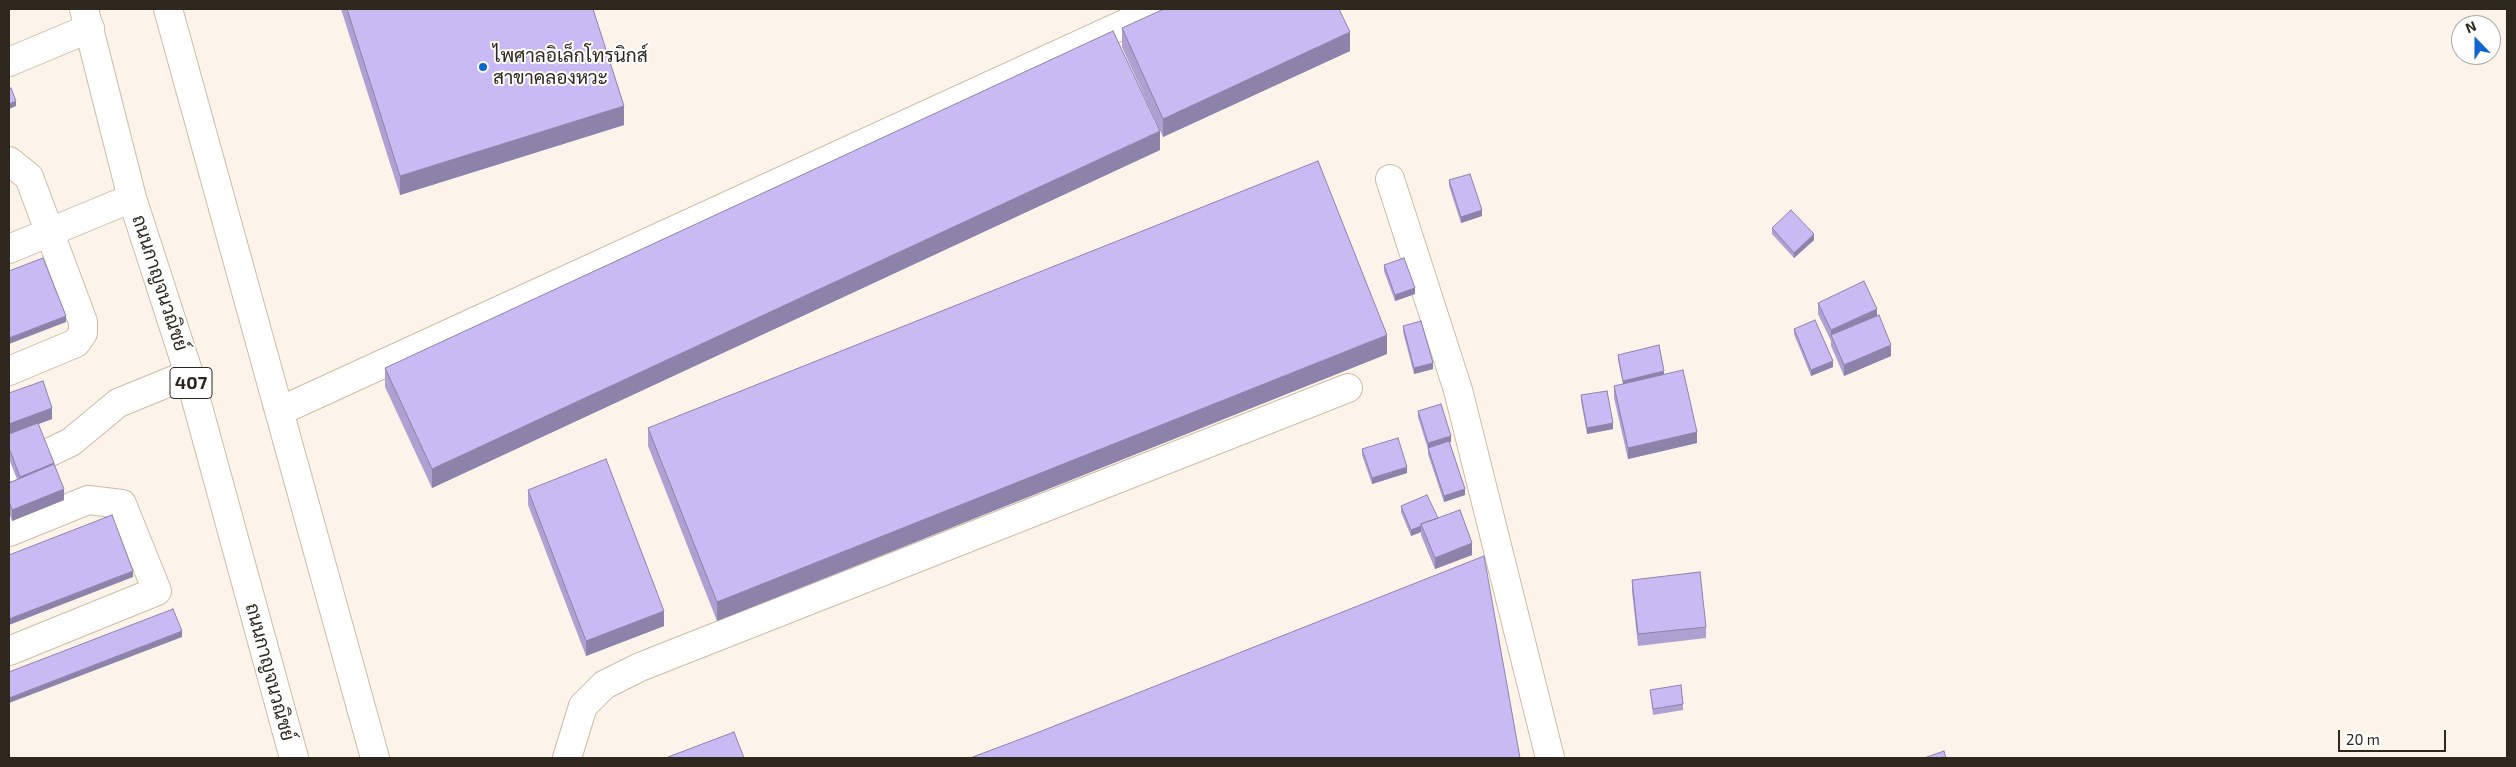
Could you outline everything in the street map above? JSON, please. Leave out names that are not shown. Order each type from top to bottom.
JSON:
[{"type":"main road","points":[[168,9],[375,758]]},
{"type":"main road","points":[[280,411],[1157,9]]},
{"type":"main road","points":[[9,62],[87,19]]},
{"type":"main road","name":"ถนนกาญจนวณิชย์","points":[[87,19],[132,198],[189,374],[294,758]]},
{"type":"main road","points":[[9,161],[29,177],[83,322],[83,333],[76,343],[9,371]]},
{"type":"main road","points":[[1390,179],[1458,390],[1550,758]]},
{"type":"main road","points":[[9,249],[132,198]]},
{"type":"main road","points":[[46,454],[70,442],[118,403],[189,374]]},
{"type":"main road","points":[[568,758],[583,706],[604,685],[640,667],[1348,388]]},
{"type":"main road","points":[[9,532],[88,500],[122,504],[157,591],[9,651]]},
{"type":"building","name":"ไพศาลอิเล็กโทรนิกส์ สาขาคลองหวะ","points":[[347,9],[593,9],[624,106],[400,176]]},
{"type":"building","points":[[1164,9],[1339,9],[1350,32],[1163,119],[1122,28]]},
{"type":"building","points":[[1113,31],[1160,131],[432,469],[385,368]]},
{"type":"building","points":[[11,88],[16,101],[9,104],[9,89]]},
{"type":"building","points":[[1318,161],[1387,335],[717,602],[648,428]]},
{"type":"building","points":[[1470,174],[1482,210],[1461,217],[1449,180]]},
{"type":"building","points":[[1791,210],[1814,234],[1794,253],[1772,228]]},
{"type":"building","points":[[43,258],[66,316],[9,338],[9,271]]},
{"type":"building","points":[[1404,258],[1415,288],[1395,295],[1384,265]]},
{"type":"building","points":[[1864,281],[1877,309],[1831,330],[1818,303]]},
{"type":"building","points":[[1879,315],[1891,345],[1844,365],[1831,335]]},
{"type":"building","points":[[1815,320],[1833,361],[1811,370],[1794,329]]},
{"type":"building","points":[[1421,321],[1433,363],[1414,368],[1403,326]]},
{"type":"building","points":[[1659,345],[1664,371],[1623,381],[1618,355]]},
{"type":"building","points":[[1683,370],[1697,432],[1628,448],[1614,386]]},
{"type":"building","points":[[43,381],[52,408],[9,424],[9,393]]},
{"type":"building","points":[[1607,391],[1613,423],[1587,428],[1581,395]]},
{"type":"building","points":[[1441,404],[1451,436],[1428,443],[1418,411]]},
{"type":"building","points":[[38,423],[54,463],[20,477],[9,448],[9,434]]},
{"type":"building","points":[[1398,438],[1407,467],[1372,478],[1362,449]]},
{"type":"building","points":[[1449,441],[1465,489],[1444,496],[1428,448]]},
{"type":"building","points":[[606,459],[664,611],[586,641],[528,490]]},
{"type":"building","points":[[54,464],[64,489],[12,510],[9,501],[9,483]]},
{"type":"building","points":[[1427,495],[1438,518],[1411,530],[1401,506]]},
{"type":"building","points":[[1460,510],[1472,543],[1435,558],[1421,524]]},
{"type":"building","points":[[112,515],[133,571],[9,619],[9,555]]},
{"type":"building","points":[[1484,556],[1520,758],[970,758],[1034,734]]},
{"type":"building","points":[[1700,572],[1706,627],[1638,634],[1632,580]]},
{"type":"building","points":[[173,609],[182,631],[9,698],[9,672]]},
{"type":"building","points":[[1681,685],[1683,704],[1653,709],[1650,690]]},
{"type":"building","points":[[734,732],[744,758],[668,758],[668,757]]},
{"type":"building","points":[[1944,751],[1946,758],[1924,758]]},
{"type":"place","name":"ไพศาลอิเล็กโทรนิกส์ สาขาคลองหวะ","points":[[483,67]]}]
